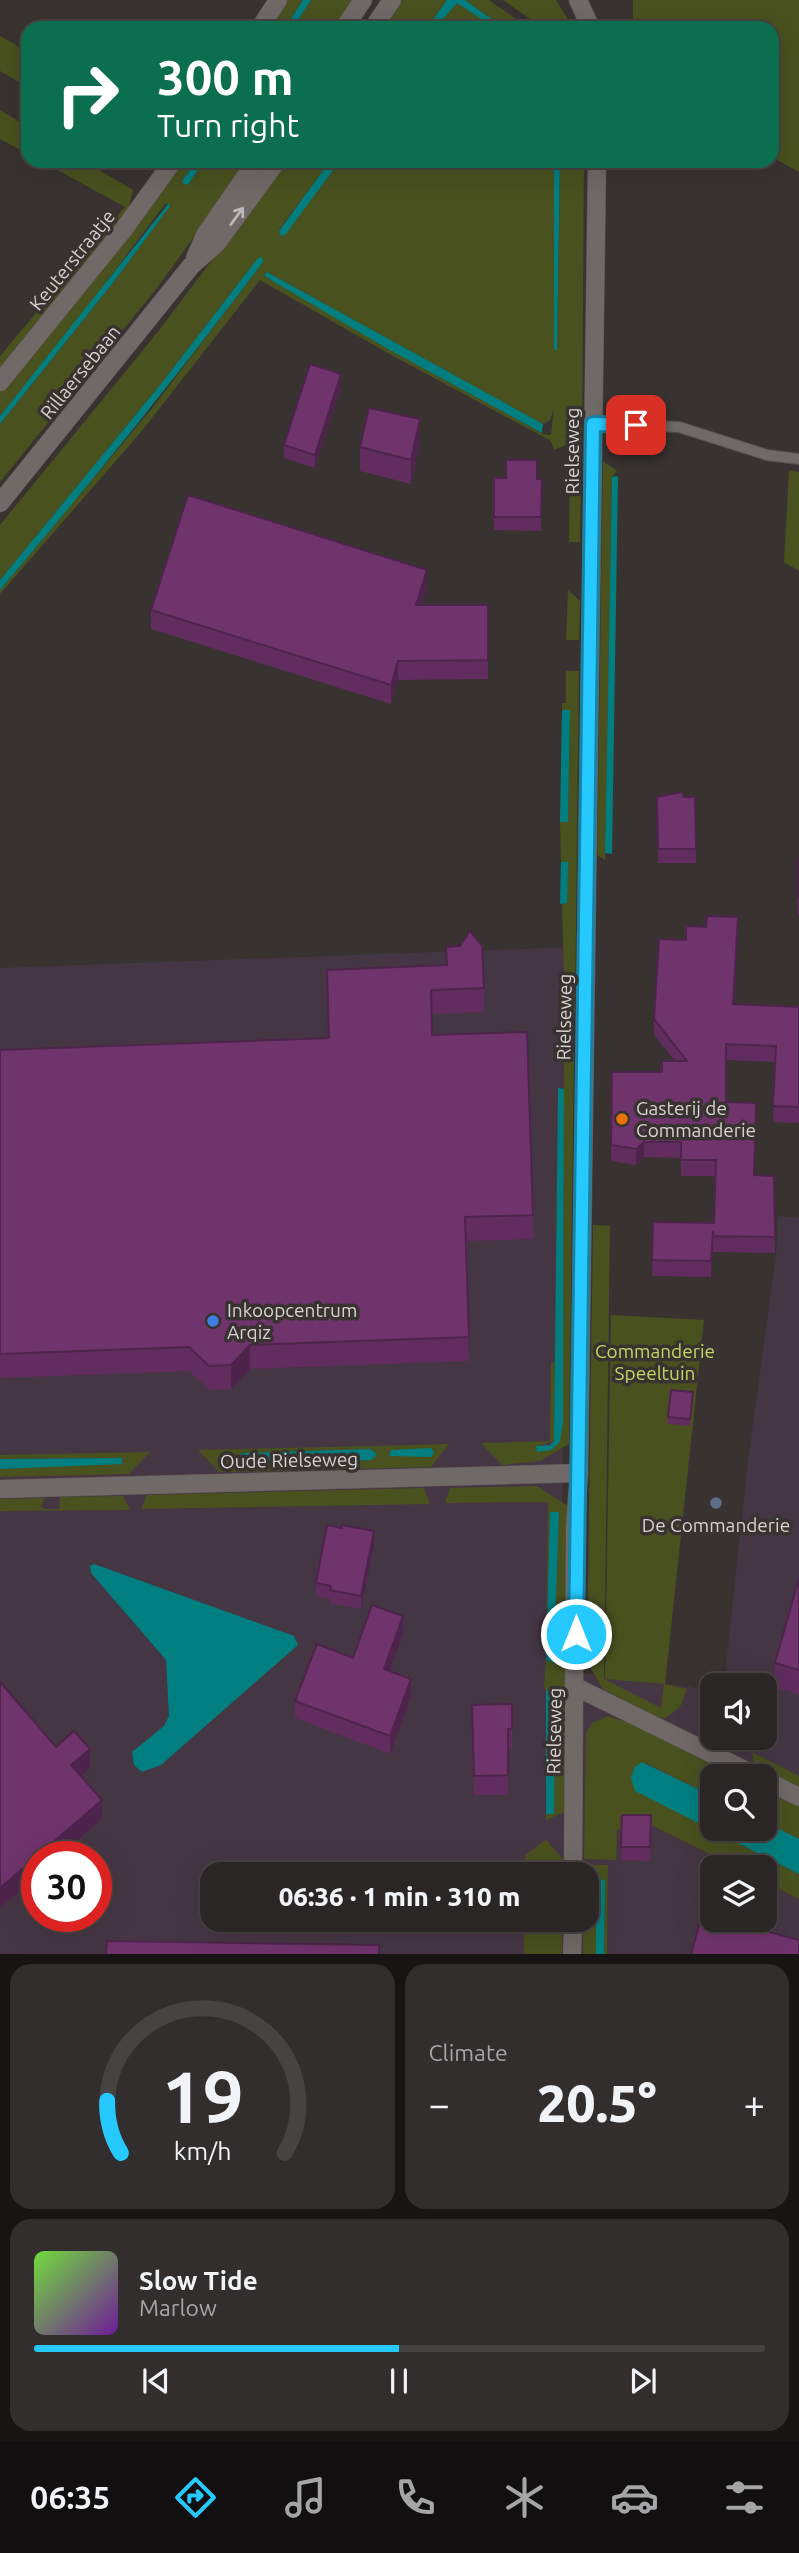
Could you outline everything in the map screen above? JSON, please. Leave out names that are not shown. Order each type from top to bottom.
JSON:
[{"type":"street","points":[[264,21],[278,0]]},
{"type":"street","points":[[349,21],[363,0]]},
{"type":"street","points":[[378,21],[392,0]]},
{"type":"street","points":[[578,0],[588,21]]},
{"type":"street","name":"Keuterstraatje","points":[[0,382],[124,229],[168,168]]},
{"type":"street","name":"Rillaersebaan","points":[[191,266],[205,235],[251,168]]},
{"type":"street","name":"Rillaersebaan","points":[[0,503],[191,266],[217,243],[272,168]]},
{"type":"street","name":"Rielseweg","points":[[573,1862],[575,1527],[579,1473],[597,168]]},
{"type":"street","name":"Oude Rielseweg","points":[[0,1489],[579,1473]]},
{"type":"street","points":[[576,1687],[733,1764]]},
{"type":"street","points":[[777,1786],[799,1797]]},
{"type":"street","points":[[572,1954],[573,1932]]},
{"type":"lane","points":[[593,424],[679,427],[767,455],[799,459]]},
{"type":"shaded area","points":[[573,947],[559,1670],[700,1688],[700,1750],[777,1750],[777,1673],[725,1673],[748,1461],[776,1255],[778,1216],[799,1218],[799,1954],[0,1954],[0,968]]},
{"type":"green space","points":[[285,0],[303,0],[290,21],[272,21]]},
{"type":"green space","points":[[311,0],[354,0],[340,21],[298,21]]},
{"type":"green space","points":[[403,0],[447,0],[432,21],[388,21]]},
{"type":"green space","points":[[465,0],[489,0],[519,21],[494,21]]},
{"type":"green space","points":[[503,0],[556,0],[569,21],[533,21]]},
{"type":"green space","points":[[633,0],[799,0],[799,172],[779,161],[779,21],[633,21]]},
{"type":"green space","points":[[456,3],[485,21],[441,21]]},
{"type":"green space","points":[[0,36],[21,48],[21,83],[0,71]]},
{"type":"green space","points":[[0,110],[21,123],[21,150],[0,139]]},
{"type":"green space","points":[[54,168],[96,168],[133,190],[126,218],[0,374],[0,356],[125,207]]},
{"type":"green space","points":[[176,168],[191,168],[182,181],[188,185],[199,168],[244,168],[157,288],[0,482],[0,424],[112,284],[170,204],[165,204],[80,317],[0,416],[0,391],[142,217]]},
{"type":"green space","points":[[282,168],[325,168],[279,230],[283,236],[335,168],[554,168],[555,350],[560,168],[584,168],[582,438],[554,450],[551,441],[260,280],[141,432],[0,594],[0,590],[153,407],[263,262],[258,258],[160,385],[0,580],[0,525],[157,333]],"holes":[[[267,272],[544,424],[550,420],[554,409],[551,435],[543,434],[264,275]]]},
{"type":"green space","points":[[603,461],[617,471],[612,477],[605,860],[597,855]]},
{"type":"green space","points":[[570,468],[581,474],[580,542],[569,542]]},
{"type":"green space","points":[[789,470],[799,472],[799,571],[784,562]]},
{"type":"green space","points":[[568,590],[580,601],[579,640],[566,640]]},
{"type":"green space","points":[[566,671],[579,671],[575,1014],[565,1020],[562,903],[566,903],[567,862],[561,862],[560,822],[568,821],[570,710],[562,710],[562,703],[566,703]]},
{"type":"green space","points":[[564,1048],[574,1053],[569,1444],[540,1461],[502,1465],[481,1443],[550,1441],[551,1363],[555,1363],[554,1441],[537,1446],[551,1450],[563,1422]]},
{"type":"green space","name":"Commanderie Speeltuin","points":[[593,1225],[610,1226],[604,1679],[661,1708],[664,1684],[605,1679],[611,1315],[704,1320],[665,1684],[687,1689],[680,1707],[666,1718],[656,1717],[603,1689],[587,1662]]},
{"type":"green space","points":[[449,1444],[431,1467],[219,1472],[198,1450]],"holes":[[[370,1449],[377,1454],[372,1460],[245,1464],[242,1453]]]},
{"type":"green space","points":[[150,1452],[129,1474],[0,1477],[0,1469],[123,1462],[122,1458],[0,1459],[0,1455]]},
{"type":"green space","points":[[537,1486],[568,1506],[564,1812],[546,1820],[546,1814],[554,1813],[555,1695],[544,1688],[546,1660],[554,1661],[559,1513],[550,1513],[546,1639],[548,1502],[445,1503],[450,1488]]},
{"type":"green space","points":[[424,1488],[430,1504],[141,1509],[147,1495]]},
{"type":"green space","points":[[123,1496],[130,1510],[1,1511],[0,1514],[0,1499],[45,1498],[41,1506],[45,1509],[59,1509],[60,1497]]},
{"type":"green space","points":[[607,1716],[632,1724],[714,1764],[700,1764],[700,1790],[643,1762],[631,1778],[640,1793],[700,1824],[700,1841],[734,1841],[762,1855],[712,1855],[651,1825],[651,1829],[617,1829],[616,1860],[584,1859],[586,1733],[592,1723]]},
{"type":"green space","points":[[752,1752],[776,1764],[754,1764]]},
{"type":"green space","points":[[777,1765],[799,1776],[799,1788],[777,1777]]},
{"type":"green space","points":[[777,1795],[799,1806],[799,1839],[777,1828]]},
{"type":"green space","points":[[546,1840],[563,1862],[525,1862],[525,1855]]},
{"type":"green space","points":[[777,1863],[799,1874],[799,1899],[777,1888]]},
{"type":"green space","points":[[599,1865],[608,1865],[607,1954],[604,1954]]},
{"type":"green space","points":[[524,1932],[562,1932],[562,1954],[524,1954]]},
{"type":"green space","points":[[583,1932],[596,1932],[596,1954],[583,1954]]},
{"type":"water","points":[[303,0],[311,0],[298,21],[290,21]]},
{"type":"water","points":[[447,0],[465,0],[494,21],[484,21],[457,3],[441,21],[432,21]]},
{"type":"water","points":[[191,168],[199,168],[188,185],[182,181]]},
{"type":"water","points":[[325,168],[335,168],[285,235],[281,236],[279,231]]},
{"type":"water","points":[[554,168],[560,168],[557,350],[554,350]]},
{"type":"water","points":[[169,203],[170,206],[112,284],[0,424],[0,416]]},
{"type":"water","points":[[262,257],[263,262],[167,387],[0,590],[0,580],[160,385],[258,258]]},
{"type":"water","points":[[267,272],[543,424],[542,433],[388,349],[271,280],[264,275]]},
{"type":"water","points":[[616,476],[612,854],[605,853],[612,477]]},
{"type":"water","points":[[562,710],[570,710],[568,822],[560,822]]},
{"type":"water","points":[[561,862],[568,862],[567,903],[560,904]]},
{"type":"water","points":[[558,1088],[564,1089],[563,1422],[560,1442],[551,1450],[537,1452],[536,1446],[550,1445],[554,1441]]},
{"type":"water","points":[[431,1448],[434,1453],[431,1457],[389,1456],[391,1450]]},
{"type":"water","points":[[370,1449],[377,1454],[372,1460],[245,1464],[239,1459],[240,1454],[245,1453]]},
{"type":"water","points":[[122,1458],[122,1464],[0,1469],[0,1459]]},
{"type":"water","points":[[550,1512],[559,1512],[554,1663],[546,1660]]},
{"type":"water","points":[[94,1564],[294,1636],[298,1645],[161,1765],[142,1772],[134,1765],[132,1752],[164,1726],[169,1716],[166,1660],[91,1573],[90,1566]]},
{"type":"water","points":[[546,1690],[555,1694],[554,1814],[546,1814]]},
{"type":"water","points":[[642,1762],[700,1790],[700,1824],[635,1791],[631,1778],[635,1767]]},
{"type":"water","points":[[777,1828],[799,1839],[799,1874],[777,1863],[777,1855],[761,1855],[734,1841],[777,1841]]},
{"type":"water","points":[[599,1879],[605,1880],[604,1954],[596,1954],[596,1932],[599,1932]]},
{"type":"building","points":[[310,364],[341,374],[315,455],[284,445]]},
{"type":"building","points":[[369,408],[420,419],[411,460],[360,447]]},
{"type":"building","points":[[506,460],[537,460],[537,479],[542,479],[541,517],[494,517],[494,478],[506,478]]},
{"type":"building","points":[[188,495],[427,570],[416,605],[488,605],[488,660],[398,661],[391,685],[151,610]]},
{"type":"building","points":[[682,792],[684,797],[695,797],[696,849],[658,849],[657,797]]},
{"type":"building","points":[[799,859],[799,896],[798,896]]},
{"type":"building","points":[[707,916],[738,917],[733,1004],[799,1007],[799,1107],[773,1106],[776,1046],[726,1044],[726,1102],[756,1103],[754,1175],[774,1176],[775,1237],[713,1236],[713,1231],[711,1261],[652,1260],[653,1222],[714,1223],[716,1160],[681,1160],[681,1142],[644,1142],[636,1149],[611,1145],[612,1072],[662,1072],[662,1061],[687,1061],[654,1019],[659,939],[686,940],[686,926],[706,927]]},
{"type":"building","points":[[470,931],[482,946],[484,988],[431,990],[432,1035],[527,1032],[533,1215],[465,1217],[469,1337],[250,1345],[231,1365],[209,1366],[189,1347],[0,1354],[0,1050],[329,1038],[327,970],[447,965],[446,947],[460,946]]},
{"type":"building","points":[[671,1390],[693,1392],[690,1419],[668,1417]]},
{"type":"building","points":[[327,1525],[374,1531],[361,1596],[330,1590],[331,1586],[316,1583]]},
{"type":"building","points":[[799,1578],[799,1670],[775,1663]]},
{"type":"building","points":[[372,1605],[403,1616],[384,1669],[411,1679],[390,1736],[295,1701],[317,1644],[353,1658]]},
{"type":"building","points":[[0,1682],[56,1747],[74,1731],[90,1749],[71,1765],[102,1800],[54,1841],[21,1841],[21,1870],[0,1888]]},
{"type":"building","points":[[512,1704],[512,1729],[508,1729],[508,1775],[474,1776],[472,1705]]},
{"type":"building","points":[[622,1815],[651,1815],[650,1847],[621,1847]]},
{"type":"building","points":[[700,1921],[700,1932],[769,1932],[799,1940],[799,1954],[691,1954]]},
{"type":"building","points":[[107,1941],[379,1945],[379,1954],[106,1954]]},
{"type":"place","name":"Gasterij de Commanderie","points":[[622,1119]]},
{"type":"place","name":"Inkoopcentrum Arqiz","points":[[213,1321]]},
{"type":"place","name":"De Commanderie","points":[[716,1503]]},
{"type":"route","points":[[576,1634],[575,1527],[579,1473],[593,424],[636,425]]}]
